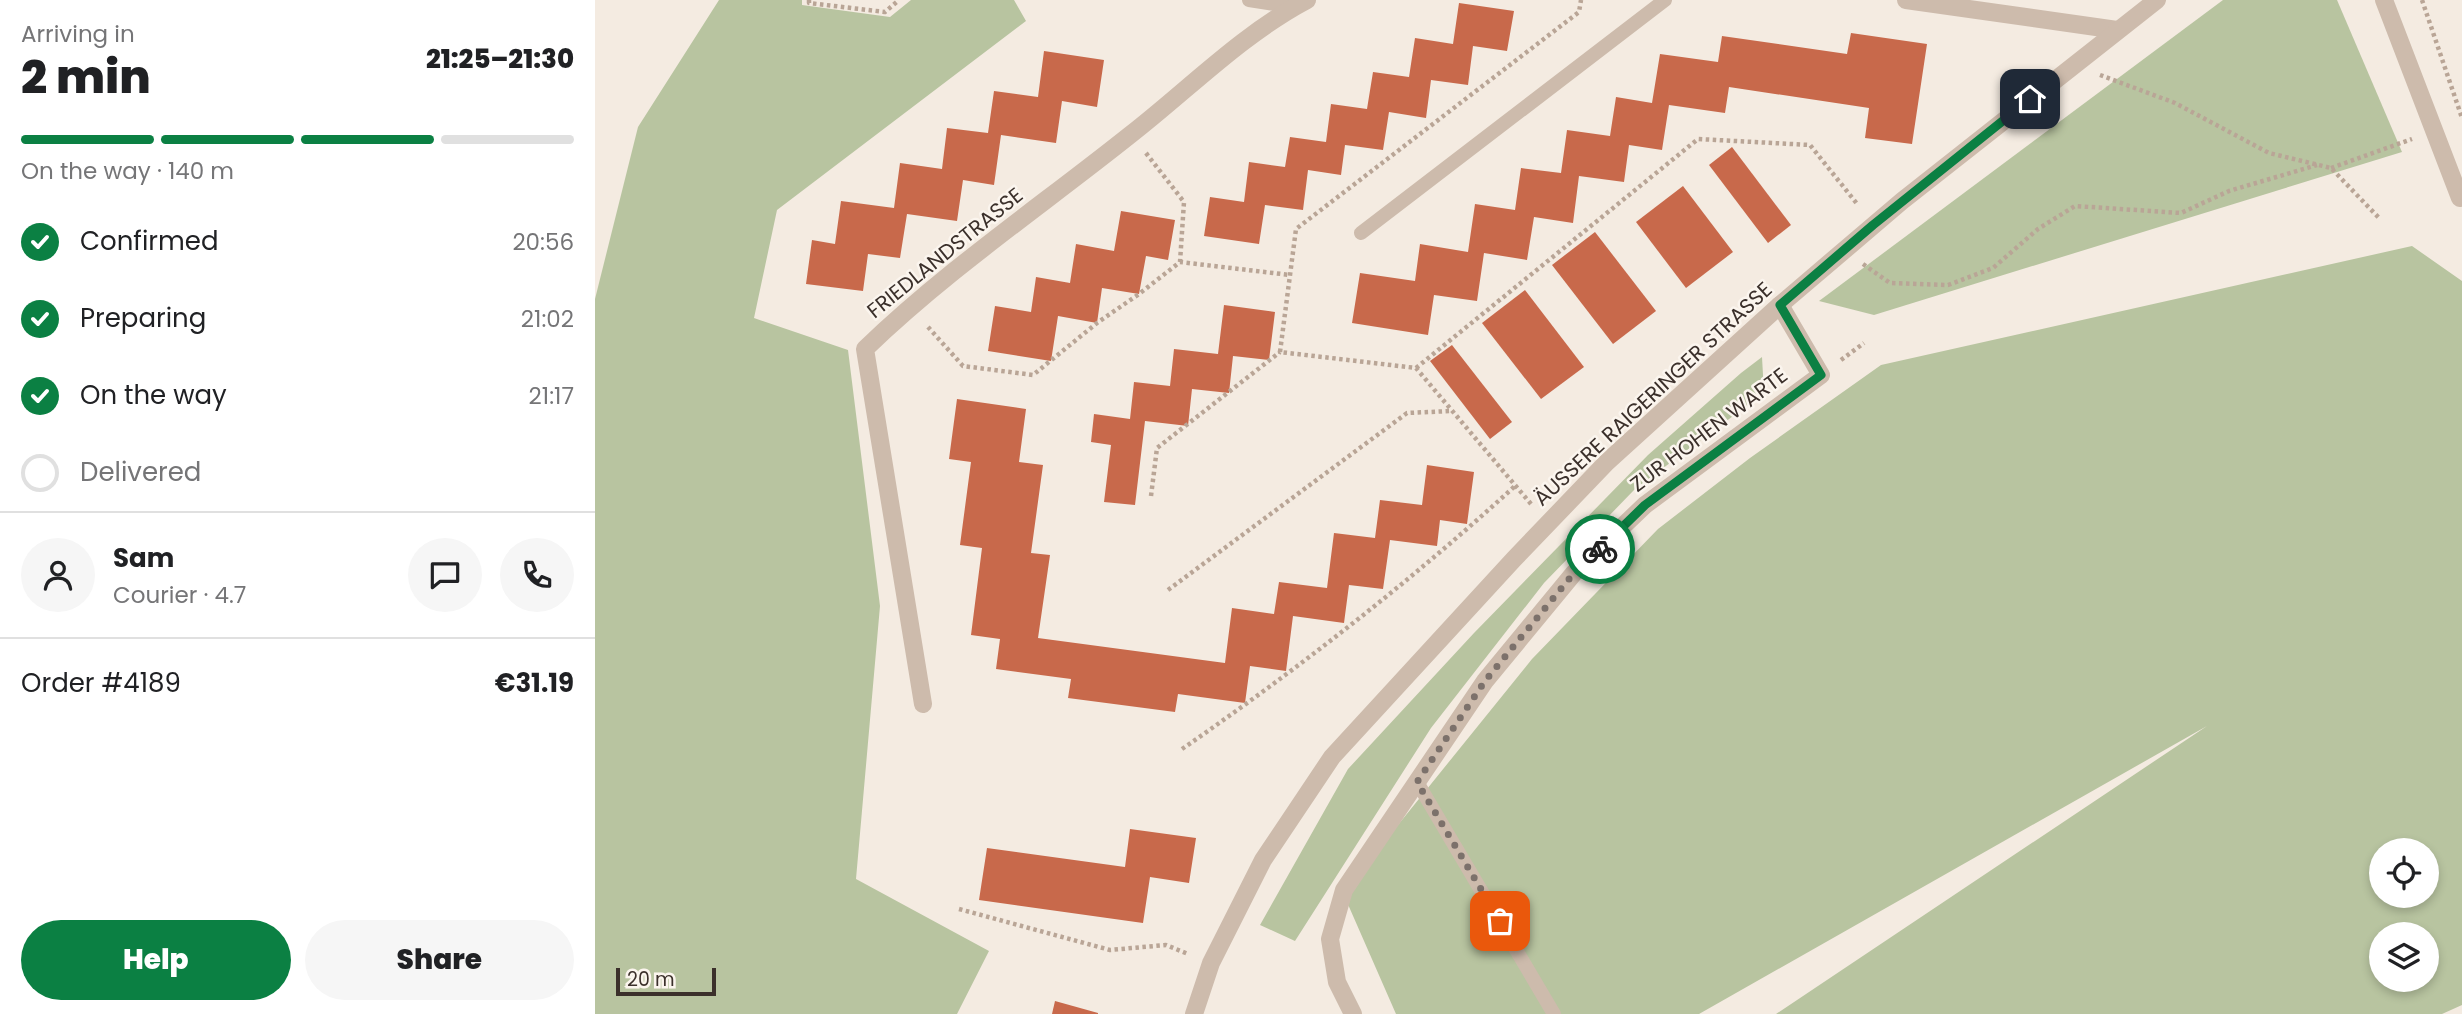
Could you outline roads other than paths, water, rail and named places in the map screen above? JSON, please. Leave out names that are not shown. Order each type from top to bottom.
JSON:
[{"type":"street","name":"ÄUSSERE RAIGERINGER STRASSE","points":[[1194,1014],[1211,963],[1263,860],[1332,757],[1547,524],[1607,462],[1780,305],[1873,225],[2157,0]]},
{"type":"street","points":[[2385,0],[2461,200]]},
{"type":"street","points":[[1917,1],[2117,30]]},
{"type":"street","name":"FRIEDLANDSTRASSE","points":[[923,704],[865,349],[908,307],[1132,134],[1231,51],[1301,4]]},
{"type":"street","name":"ZUR HOHEN WARTE","points":[[1353,1014],[1337,982],[1330,939],[1344,890],[1485,681],[1574,573],[1645,505],[1821,375],[1780,305]]},
{"type":"lane","points":[[1249,0],[1301,4]]},
{"type":"lane","points":[[1361,233],[1664,0]]},
{"type":"lane","points":[[1417,782],[1554,1014]]}]
